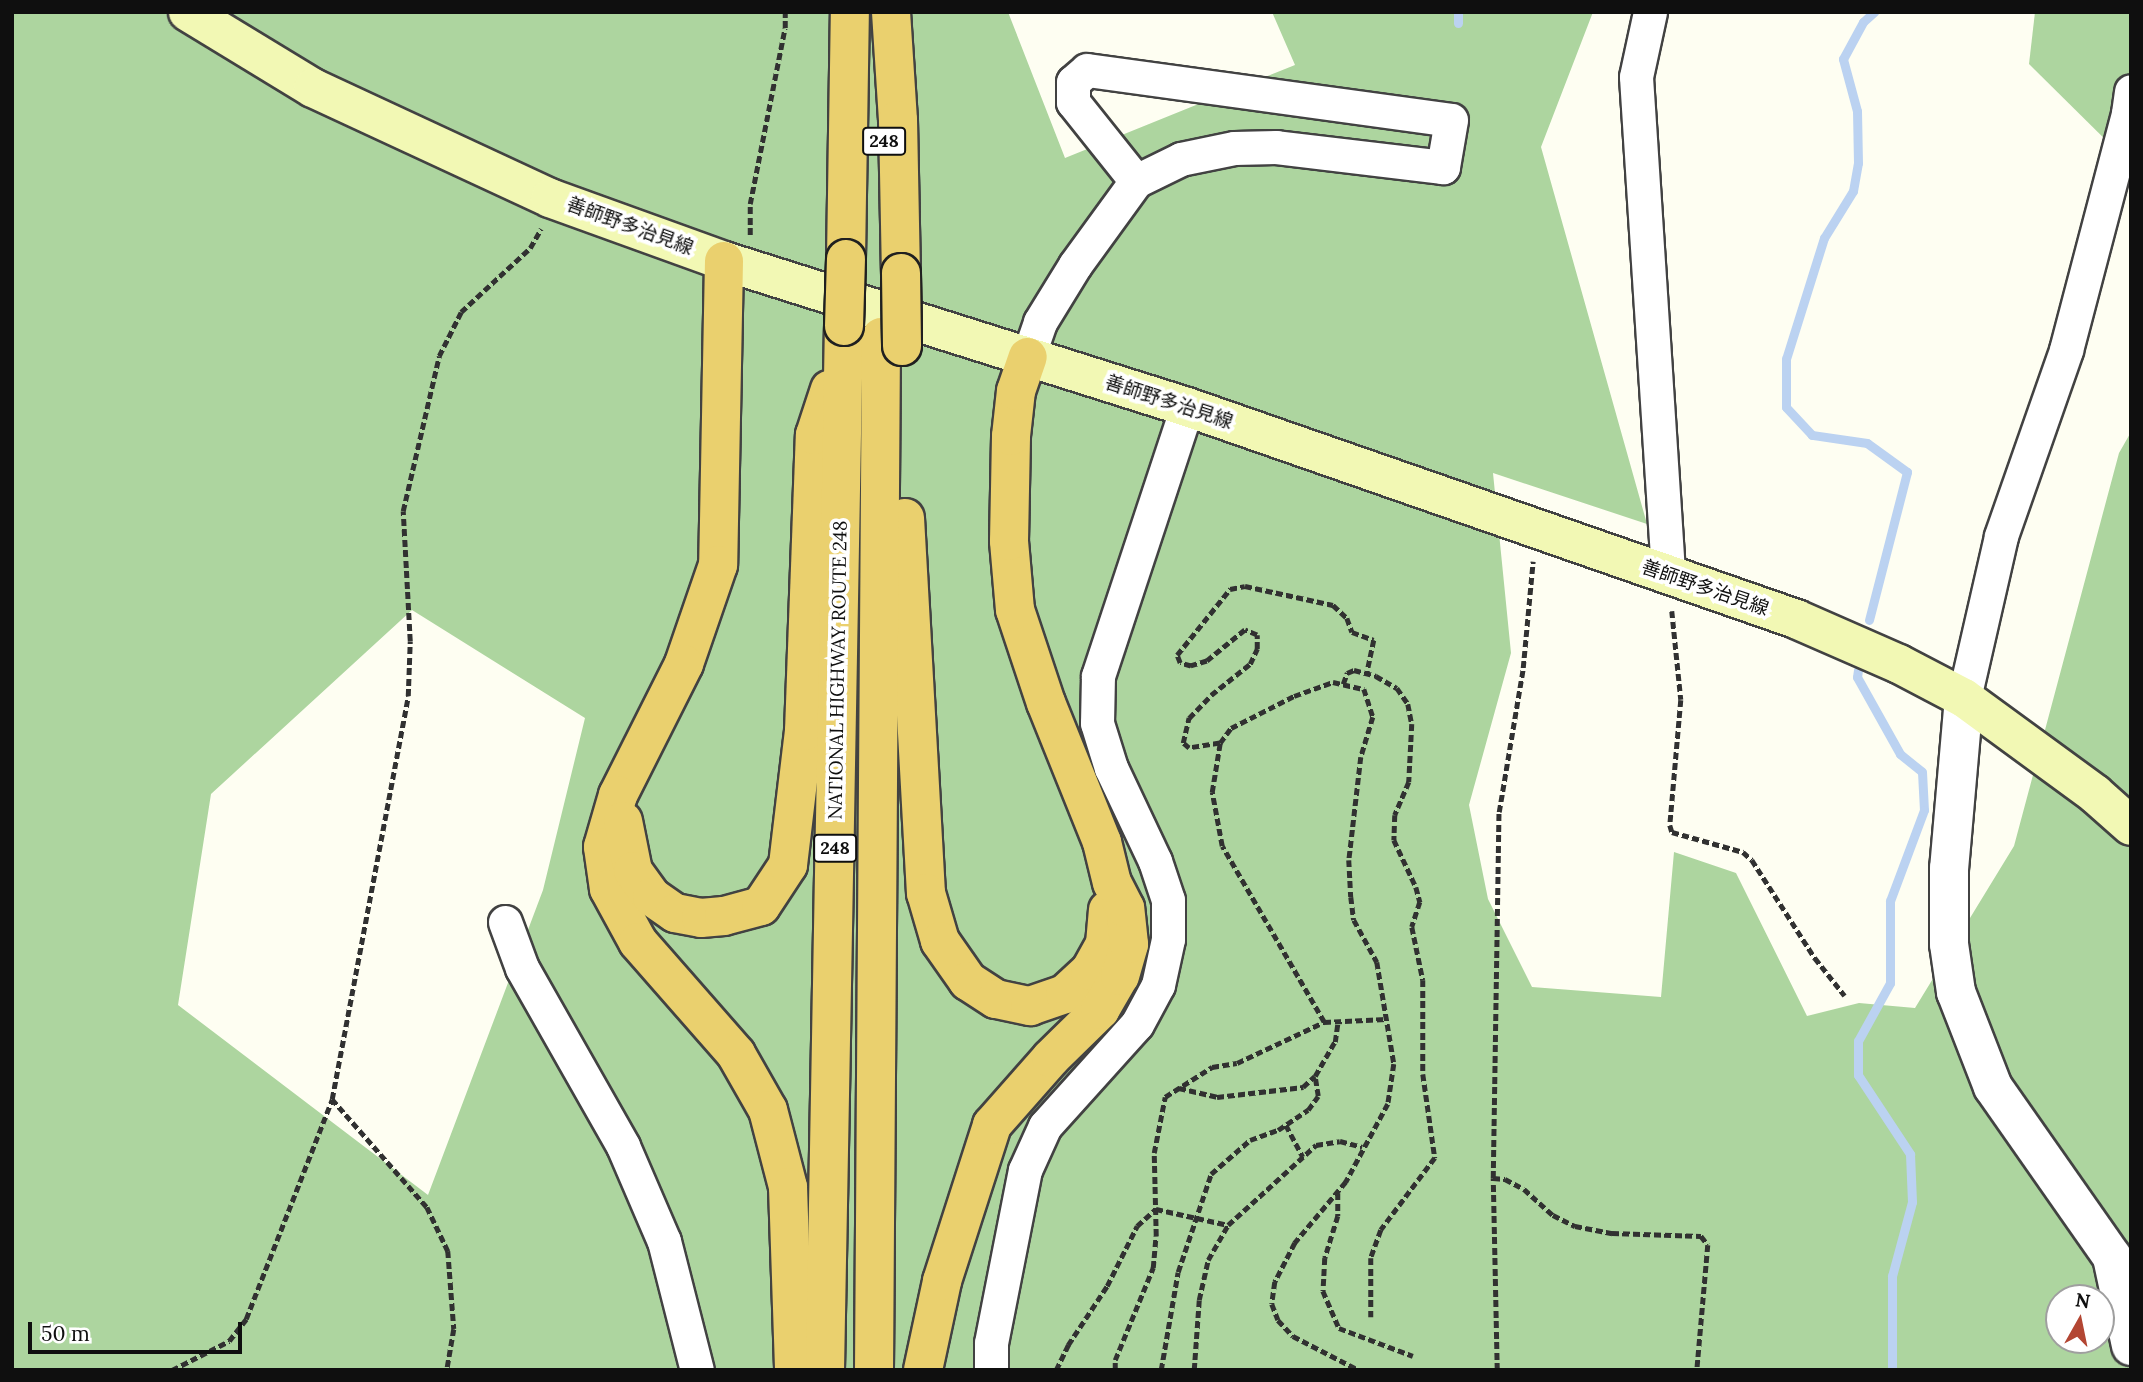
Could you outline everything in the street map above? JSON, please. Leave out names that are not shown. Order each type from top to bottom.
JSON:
[{"type":"highway","name":"NATIONAL HIGHWAY ROUTE 248","points":[[849,12],[876,268],[892,342],[874,1370]]},
{"type":"highway","name":"NATIONAL HIGHWAY ROUTE 248","points":[[825,1370],[844,336],[876,268],[890,12]]},
{"type":"highway","points":[[737,248],[718,565],[684,664],[618,795],[603,847],[609,889],[638,942],[736,1054],[768,1110],[788,1186],[794,1370]]},
{"type":"highway","points":[[618,795],[633,871],[652,897],[675,913],[701,918],[724,916],[761,906],[788,865],[804,731],[815,435],[844,336]]},
{"type":"highway","points":[[892,342],[926,893],[940,941],[968,981],[996,999],[1030,1006],[1065,994],[1090,971],[1104,944],[1112,883]]},
{"type":"highway","points":[[923,1370],[942,1281],[992,1125],[1051,1058],[1100,1010],[1120,976],[1129,944],[1125,908],[1112,883],[1102,842],[1046,703],[1015,610],[1009,541],[1011,436],[1016,391],[1028,357]]},
{"type":"main road","name":"善師野多治見線","points":[[188,12],[313,88],[550,198],[737,248],[1028,357],[1187,407],[1796,619],[1899,664],[1964,698],[2095,794],[2131,826]]},
{"type":"street","points":[[1650,12],[1636,78],[1668,575]]},
{"type":"street","points":[[1028,357],[1040,322],[1075,265],[1136,181],[1181,159],[1234,148],[1276,147],[1443,167],[1451,120],[1087,70],[1073,82],[1073,102],[1136,181]]},
{"type":"street","points":[[2130,106],[2066,350],[2001,536],[1964,698],[1949,868],[1949,944],[1956,992],[1993,1087],[2112,1257],[2131,1346]]},
{"type":"street","points":[[991,1370],[991,1343],[1025,1170],[1045,1126],[1137,1024],[1158,985],[1168,939],[1168,900],[1111,768],[1097,723],[1098,676],[1187,407]]},
{"type":"street","points":[[505,922],[522,968],[623,1146],[664,1241],[697,1370]]},
{"type":"path","points":[[737,248],[750,204],[785,28],[785,12]]},
{"type":"path","points":[[173,1370],[229,1341],[246,1320],[332,1099],[408,696],[410,641],[403,511],[439,356],[461,312],[530,248],[540,230],[550,198]]},
{"type":"path","points":[[1497,1370],[1493,1178],[1499,812],[1523,668],[1532,565],[1541,529]]},
{"type":"path","points":[[1668,575],[1681,700],[1670,825],[1672,832],[1743,852],[1752,860],[1815,958],[1845,996]]},
{"type":"path","points":[[1220,743],[1189,748],[1183,743],[1189,718],[1211,695],[1250,664],[1257,649],[1257,635],[1245,630],[1207,661],[1191,666],[1180,663],[1177,655],[1230,589],[1245,586],[1333,606],[1347,618],[1352,632],[1374,640],[1367,674]]},
{"type":"path","points":[[1343,684],[1347,673],[1354,670],[1397,688],[1408,704],[1412,724],[1409,782],[1395,815],[1394,839],[1420,902],[1412,927],[1423,980],[1423,1074],[1435,1158],[1381,1230],[1371,1258],[1371,1317]]},
{"type":"path","points":[[1324,1022],[1222,846],[1212,792],[1220,743],[1231,727],[1294,696],[1333,682],[1364,689],[1373,716],[1361,757],[1349,860],[1354,920],[1377,962],[1394,1064],[1388,1104],[1362,1147],[1346,1182],[1295,1244],[1275,1282],[1272,1304],[1278,1320],[1293,1336],[1359,1370]]},
{"type":"path","points":[[1115,1370],[1115,1360],[1153,1268],[1156,1209],[1154,1153],[1164,1097],[1212,1067],[1237,1063],[1324,1022],[1386,1019]]},
{"type":"path","points":[[1178,1088],[1217,1097],[1303,1087],[1315,1076],[1335,1042],[1338,1021]]},
{"type":"path","points":[[1161,1370],[1178,1272],[1211,1174],[1250,1140],[1286,1125],[1308,1110],[1318,1096],[1315,1076]]},
{"type":"path","points":[[332,1099],[427,1207],[448,1251],[454,1329],[447,1370]]},
{"type":"path","points":[[1286,1125],[1303,1157]]},
{"type":"path","points":[[1194,1370],[1199,1300],[1208,1260],[1228,1225],[1316,1145],[1340,1142],[1362,1147]]},
{"type":"path","points":[[1493,1178],[1505,1179],[1524,1189],[1553,1215],[1575,1226],[1612,1233],[1701,1236],[1709,1245],[1697,1370]]},
{"type":"path","points":[[1338,1191],[1338,1216],[1325,1258],[1323,1291],[1339,1328],[1413,1356]]},
{"type":"path","points":[[1156,1209],[1195,1220],[1228,1225]]},
{"type":"path","points":[[1056,1370],[1068,1345],[1107,1286],[1137,1226],[1156,1209]]},
{"type":"green space","points":[[12,12],[1008,12],[1065,158],[1295,65],[1272,12],[1593,12],[1541,147],[1647,524],[1493,473],[1511,653],[1469,805],[1488,899],[1532,987],[1661,997],[1674,852],[1736,873],[1807,1016],[1859,1003],[1915,1008],[2014,846],[2119,453],[2131,432],[2131,1370],[12,1370]],"holes":[[[412,610],[585,718],[543,890],[428,1195],[178,1005],[211,794]]]},
{"type":"green space","points":[[2035,12],[2131,12],[2131,139],[2124,158],[2029,64]]},
{"type":"waterway","points":[[1458,12],[1458,23]]},
{"type":"waterway","points":[[1869,620],[1907,472],[1867,443],[1812,435],[1786,407],[1786,359],[1824,238],[1853,191],[1858,163],[1857,111],[1843,59],[1863,22],[1874,12]]},
{"type":"waterway","points":[[1858,670],[1857,677],[1900,754],[1922,772],[1924,810],[1890,901],[1890,983],[1858,1041],[1858,1075],[1910,1154],[1912,1202],[1892,1276],[1892,1370]]}]
